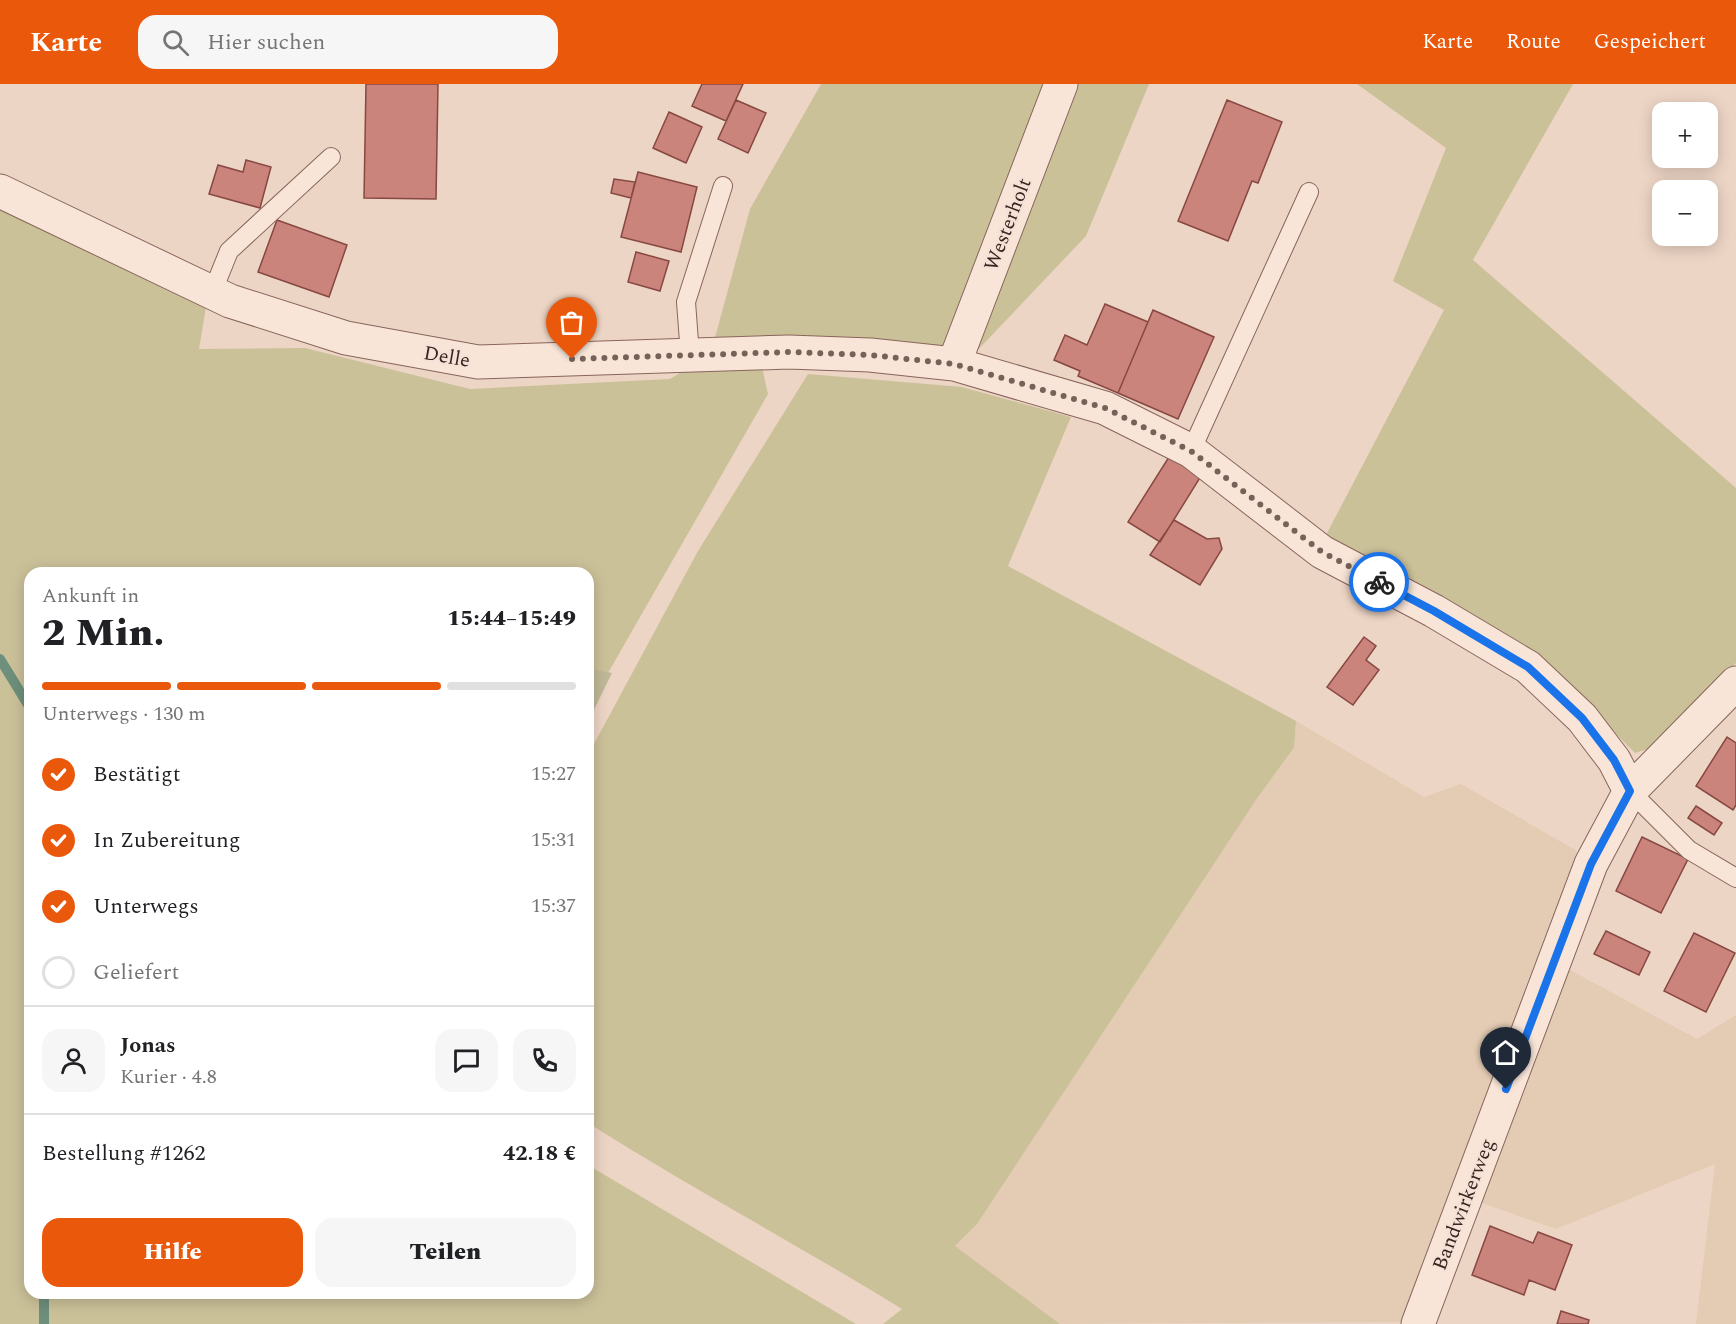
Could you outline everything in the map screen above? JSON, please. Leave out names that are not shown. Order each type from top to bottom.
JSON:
[{"type":"street","name":"Westerholt","points":[[954,364],[1061,84]]},
{"type":"street","name":"Delle","points":[[0,191],[230,302],[346,338],[478,362],[801,352],[870,355],[954,364],[1105,408],[1191,451],[1322,552],[1434,611],[1528,667],[1582,718],[1614,760],[1630,791]]},
{"type":"street","name":"Bandwirkerweg","points":[[1418,1324],[1591,864],[1630,791],[1736,683]]},
{"type":"lane","points":[[212,293],[230,250],[331,157]]},
{"type":"lane","points":[[690,355],[686,302],[723,186]]},
{"type":"lane","points":[[1191,451],[1309,192]]},
{"type":"lane","points":[[1630,791],[1689,850],[1736,878]]},
{"type":"shaded area","points":[[821,84],[1149,84],[1086,236],[974,354],[710,356],[750,209]]},
{"type":"shaded area","points":[[1357,84],[1573,84],[1473,260],[1736,488],[1736,663],[1651,748],[1635,753],[1554,672],[1458,609],[1326,535],[1444,310],[1393,281],[1446,148]]},
{"type":"shaded area","points":[[0,202],[207,301],[199,349],[305,348],[470,389],[670,379],[685,370],[762,367],[768,394],[608,673],[594,670],[594,567],[24,567],[24,1299],[594,1299],[594,1169],[856,1324],[0,1324]]},
{"type":"shaded area","points":[[808,374],[962,387],[1071,417],[1008,566],[1296,721],[1294,748],[1258,797],[977,1224],[955,1246],[1060,1324],[883,1324],[902,1309],[594,1127],[594,744],[698,551]]},
{"type":"shaded area","points":[[594,669],[612,673],[594,710]]},
{"type":"shaded area","points":[[1296,721],[1424,797],[1461,784],[1577,851],[1403,1322],[1060,1324],[954,1247],[977,1223],[1258,797],[1294,749]]},
{"type":"shaded area","points":[[1563,966],[1697,1039],[1736,1015],[1736,1324],[1696,1324],[1715,1164],[1556,1229],[1476,1201]]},
{"type":"building","points":[[366,84],[438,84],[436,199],[364,198]]},
{"type":"building","points":[[702,84],[743,84],[726,121],[692,106]]},
{"type":"building","points":[[736,100],[766,113],[748,153],[718,139]]},
{"type":"building","points":[[1227,100],[1282,122],[1258,183],[1252,181],[1228,241],[1178,221]]},
{"type":"building","points":[[669,112],[702,127],[686,163],[653,148]]},
{"type":"building","points":[[246,160],[271,167],[260,208],[209,194],[218,165],[243,172]]},
{"type":"building","points":[[638,172],[697,187],[681,252],[621,237]]},
{"type":"building","points":[[614,179],[635,182],[631,198],[611,193]]},
{"type":"building","points":[[277,220],[347,245],[329,297],[258,272]]},
{"type":"building","points":[[636,252],[669,261],[660,291],[628,282]]},
{"type":"building","points":[[1105,304],[1148,322],[1118,393],[1078,376],[1080,371],[1054,360],[1065,335],[1087,345]]},
{"type":"building","points":[[1153,310],[1214,337],[1178,419],[1118,393]]},
{"type":"building","points":[[1174,449],[1206,468],[1160,542],[1128,522]]},
{"type":"building","points":[[1174,520],[1207,539],[1219,538],[1222,549],[1200,585],[1150,555]]},
{"type":"building","points":[[1364,637],[1376,646],[1366,660],[1379,670],[1353,705],[1327,687]]},
{"type":"building","points":[[1727,737],[1736,743],[1736,805],[1733,810],[1696,786]]},
{"type":"building","points":[[1696,806],[1722,823],[1714,835],[1688,818]]},
{"type":"building","points":[[1642,837],[1688,859],[1661,913],[1616,891]]},
{"type":"building","points":[[1606,931],[1650,952],[1639,975],[1594,954]]},
{"type":"building","points":[[1694,933],[1735,953],[1706,1012],[1664,991]]},
{"type":"building","points":[[1490,1226],[1533,1243],[1538,1232],[1572,1245],[1555,1290],[1529,1280],[1524,1295],[1472,1275]]},
{"type":"building","points":[[1561,1311],[1589,1320],[1588,1324],[1557,1324]]},
{"type":"waterway","points":[[0,659],[24,698]]},
{"type":"waterway","points":[[44,1299],[44,1324]]},
{"type":"way so far","points":[[572,359],[789,352],[870,355],[954,364],[1105,408],[1191,451],[1322,552],[1379,582]]},
{"type":"route","points":[[1379,582],[1434,611],[1528,667],[1582,718],[1614,760],[1630,791],[1591,864],[1506,1089]]}]
